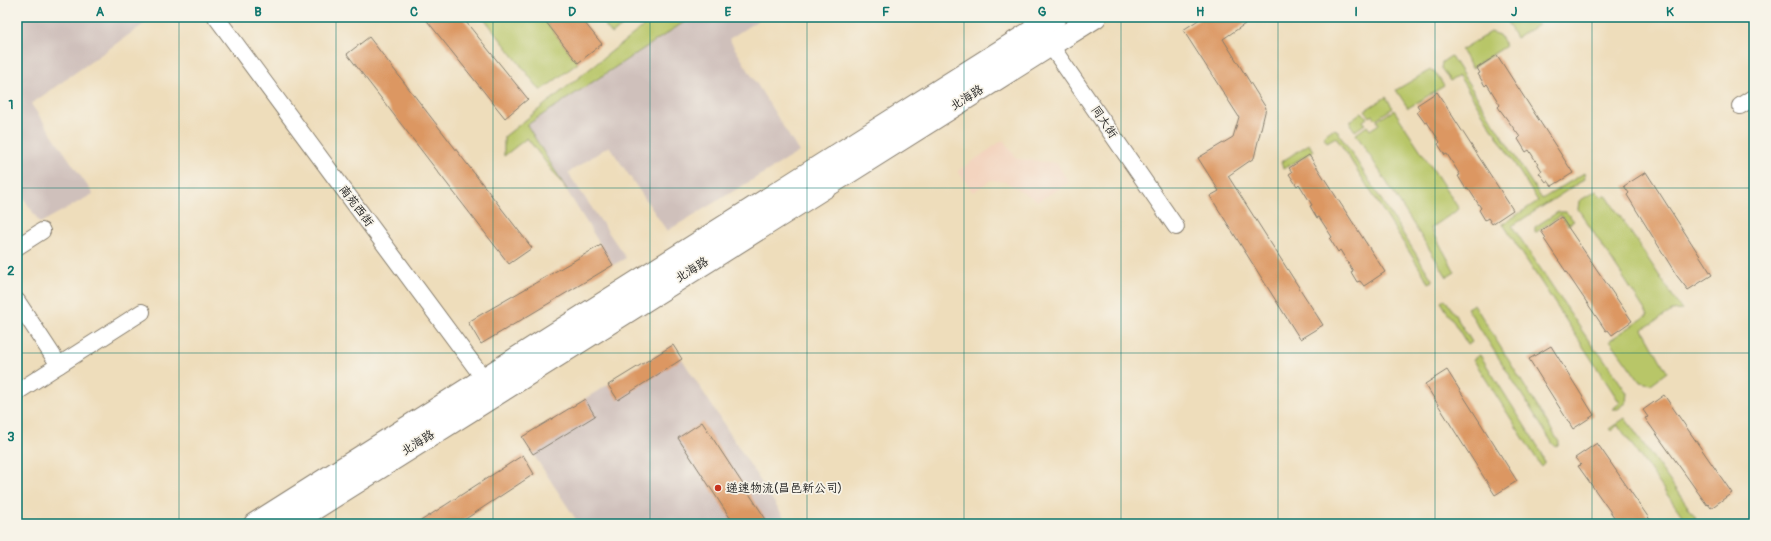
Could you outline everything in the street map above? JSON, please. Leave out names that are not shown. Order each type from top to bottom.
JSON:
[{"type":"main road","name":"北海路","points":[[290,524],[490,387],[1044,27],[1095,17]]},
{"type":"main road","name":"北海路","points":[[255,524],[490,387]]},
{"type":"street","name":"南苑西街","points":[[216,17],[490,387]]},
{"type":"street","name":"同大街","points":[[1044,27],[1176,227]]},
{"type":"street","points":[[1740,106],[1754,97]]},
{"type":"street","points":[[17,248],[42,231]]},
{"type":"street","points":[[17,301],[59,365]]},
{"type":"street","points":[[17,392],[142,312]]},
{"type":"shaded area","points":[[17,17],[154,17],[31,104],[93,194],[40,223],[17,188]]},
{"type":"shaded area","points":[[692,17],[763,17],[729,39],[799,152],[667,231],[609,146],[568,173],[626,258],[613,265],[526,125]]},
{"type":"shaded area","points":[[1003,140],[1017,159],[1057,163],[1069,183],[1038,201],[1006,182],[991,180],[973,192],[958,171]]},
{"type":"shaded area","points":[[673,345],[788,524],[579,524],[522,437]]},
{"type":"green space","points":[[483,17],[542,17],[578,63],[540,90]]},
{"type":"green space","points":[[598,17],[633,17],[612,34]]},
{"type":"green space","points":[[655,17],[692,17],[527,125],[567,190],[527,138],[504,156],[504,137]]},
{"type":"green space","points":[[1512,17],[1533,17],[1538,25],[1516,38],[1508,24],[1508,19]]},
{"type":"green space","points":[[1491,32],[1499,35],[1506,46],[1472,68],[1461,50]]},
{"type":"green space","points":[[1451,56],[1542,199],[1584,173],[1585,179],[1512,226],[1595,350],[1600,353],[1627,393],[1626,403],[1618,409],[1612,409],[1620,403],[1503,224],[1538,201],[1459,76],[1450,81],[1441,68],[1442,62]]},
{"type":"green space","points":[[1430,70],[1434,71],[1444,86],[1408,108],[1396,90]]},
{"type":"green space","points":[[1386,97],[1393,108],[1376,119],[1373,115],[1370,117],[1365,110]]},
{"type":"green space","points":[[1394,110],[1459,209],[1431,228],[1455,272],[1447,277],[1356,134],[1367,126],[1370,130],[1379,124],[1377,121]]},
{"type":"green space","points":[[1362,112],[1367,118],[1363,121],[1365,124],[1355,131],[1350,124],[1352,119]]},
{"type":"green space","points":[[1333,129],[1337,130],[1433,281],[1429,283],[1336,137],[1327,142],[1323,136]]},
{"type":"green space","points":[[1309,144],[1313,151],[1284,169],[1281,162]]},
{"type":"green space","points":[[1596,191],[1602,197],[1606,195],[1682,310],[1672,311],[1643,329],[1667,372],[1651,384],[1640,382],[1610,340],[1648,315],[1578,209],[1579,201]]},
{"type":"green space","points":[[1558,212],[1566,212],[1574,221],[1568,225],[1561,215],[1535,233],[1535,227]]},
{"type":"green space","points":[[1445,299],[1472,342],[1468,345],[1441,302]]},
{"type":"green space","points":[[1474,304],[1559,442],[1558,446],[1556,447],[1553,444],[1467,308]]},
{"type":"green space","points":[[1480,355],[1542,453],[1544,463],[1541,466],[1473,359]]},
{"type":"green space","points":[[1625,418],[1696,518],[1688,524],[1618,425],[1611,431],[1609,429]]},
{"type":"building","points":[[424,17],[462,17],[528,99],[505,118]]},
{"type":"building","points":[[542,17],[580,17],[602,44],[578,63]]},
{"type":"building","points":[[1203,17],[1241,17],[1245,24],[1223,39],[1266,108],[1254,158],[1228,176],[1323,325],[1300,339],[1210,196],[1219,191],[1198,158],[1233,137],[1239,117],[1183,30]]},
{"type":"building","points":[[369,37],[532,248],[509,264],[347,54]]},
{"type":"building","points":[[1497,55],[1573,173],[1552,186],[1548,181],[1546,182],[1539,173],[1542,171],[1529,150],[1526,152],[1518,139],[1520,137],[1498,107],[1500,105],[1487,84],[1485,86],[1478,74],[1480,73],[1477,68]]},
{"type":"building","points":[[1437,92],[1513,210],[1492,224],[1488,218],[1485,220],[1479,210],[1481,208],[1468,188],[1466,189],[1458,176],[1460,175],[1447,154],[1445,155],[1438,144],[1440,142],[1427,122],[1425,123],[1417,112],[1420,110],[1417,105]]},
{"type":"building","points":[[1309,155],[1385,272],[1364,286],[1360,281],[1357,282],[1351,272],[1353,271],[1340,250],[1338,252],[1330,239],[1332,237],[1319,217],[1317,218],[1310,206],[1312,205],[1299,184],[1297,186],[1289,174],[1292,172],[1289,168]]},
{"type":"building","points":[[1646,172],[1712,275],[1688,290],[1677,276],[1627,195],[1629,193],[1624,186]]},
{"type":"building","points":[[1561,217],[1632,321],[1612,335],[1608,330],[1606,331],[1544,239],[1546,238],[1541,231]]},
{"type":"building","points":[[601,245],[613,265],[481,344],[468,322]]},
{"type":"building","points":[[673,345],[682,359],[618,400],[608,385]]},
{"type":"building","points":[[1551,346],[1594,415],[1573,429],[1529,359]]},
{"type":"building","points":[[1447,370],[1517,481],[1495,495],[1425,384]]},
{"type":"building","points":[[1664,395],[1732,493],[1711,508],[1708,504],[1707,505],[1645,418],[1648,417],[1643,410]]},
{"type":"building","points":[[585,399],[595,416],[533,454],[522,437]]},
{"type":"building","points":[[702,422],[769,524],[734,524],[678,438]]},
{"type":"building","points":[[1597,443],[1653,524],[1619,524],[1578,466],[1581,465],[1575,458]]},
{"type":"building","points":[[523,455],[534,474],[458,524],[416,524]]},
{"type":"place","name":"递速物流(昌邑新公司)","points":[[718,488]]}]
